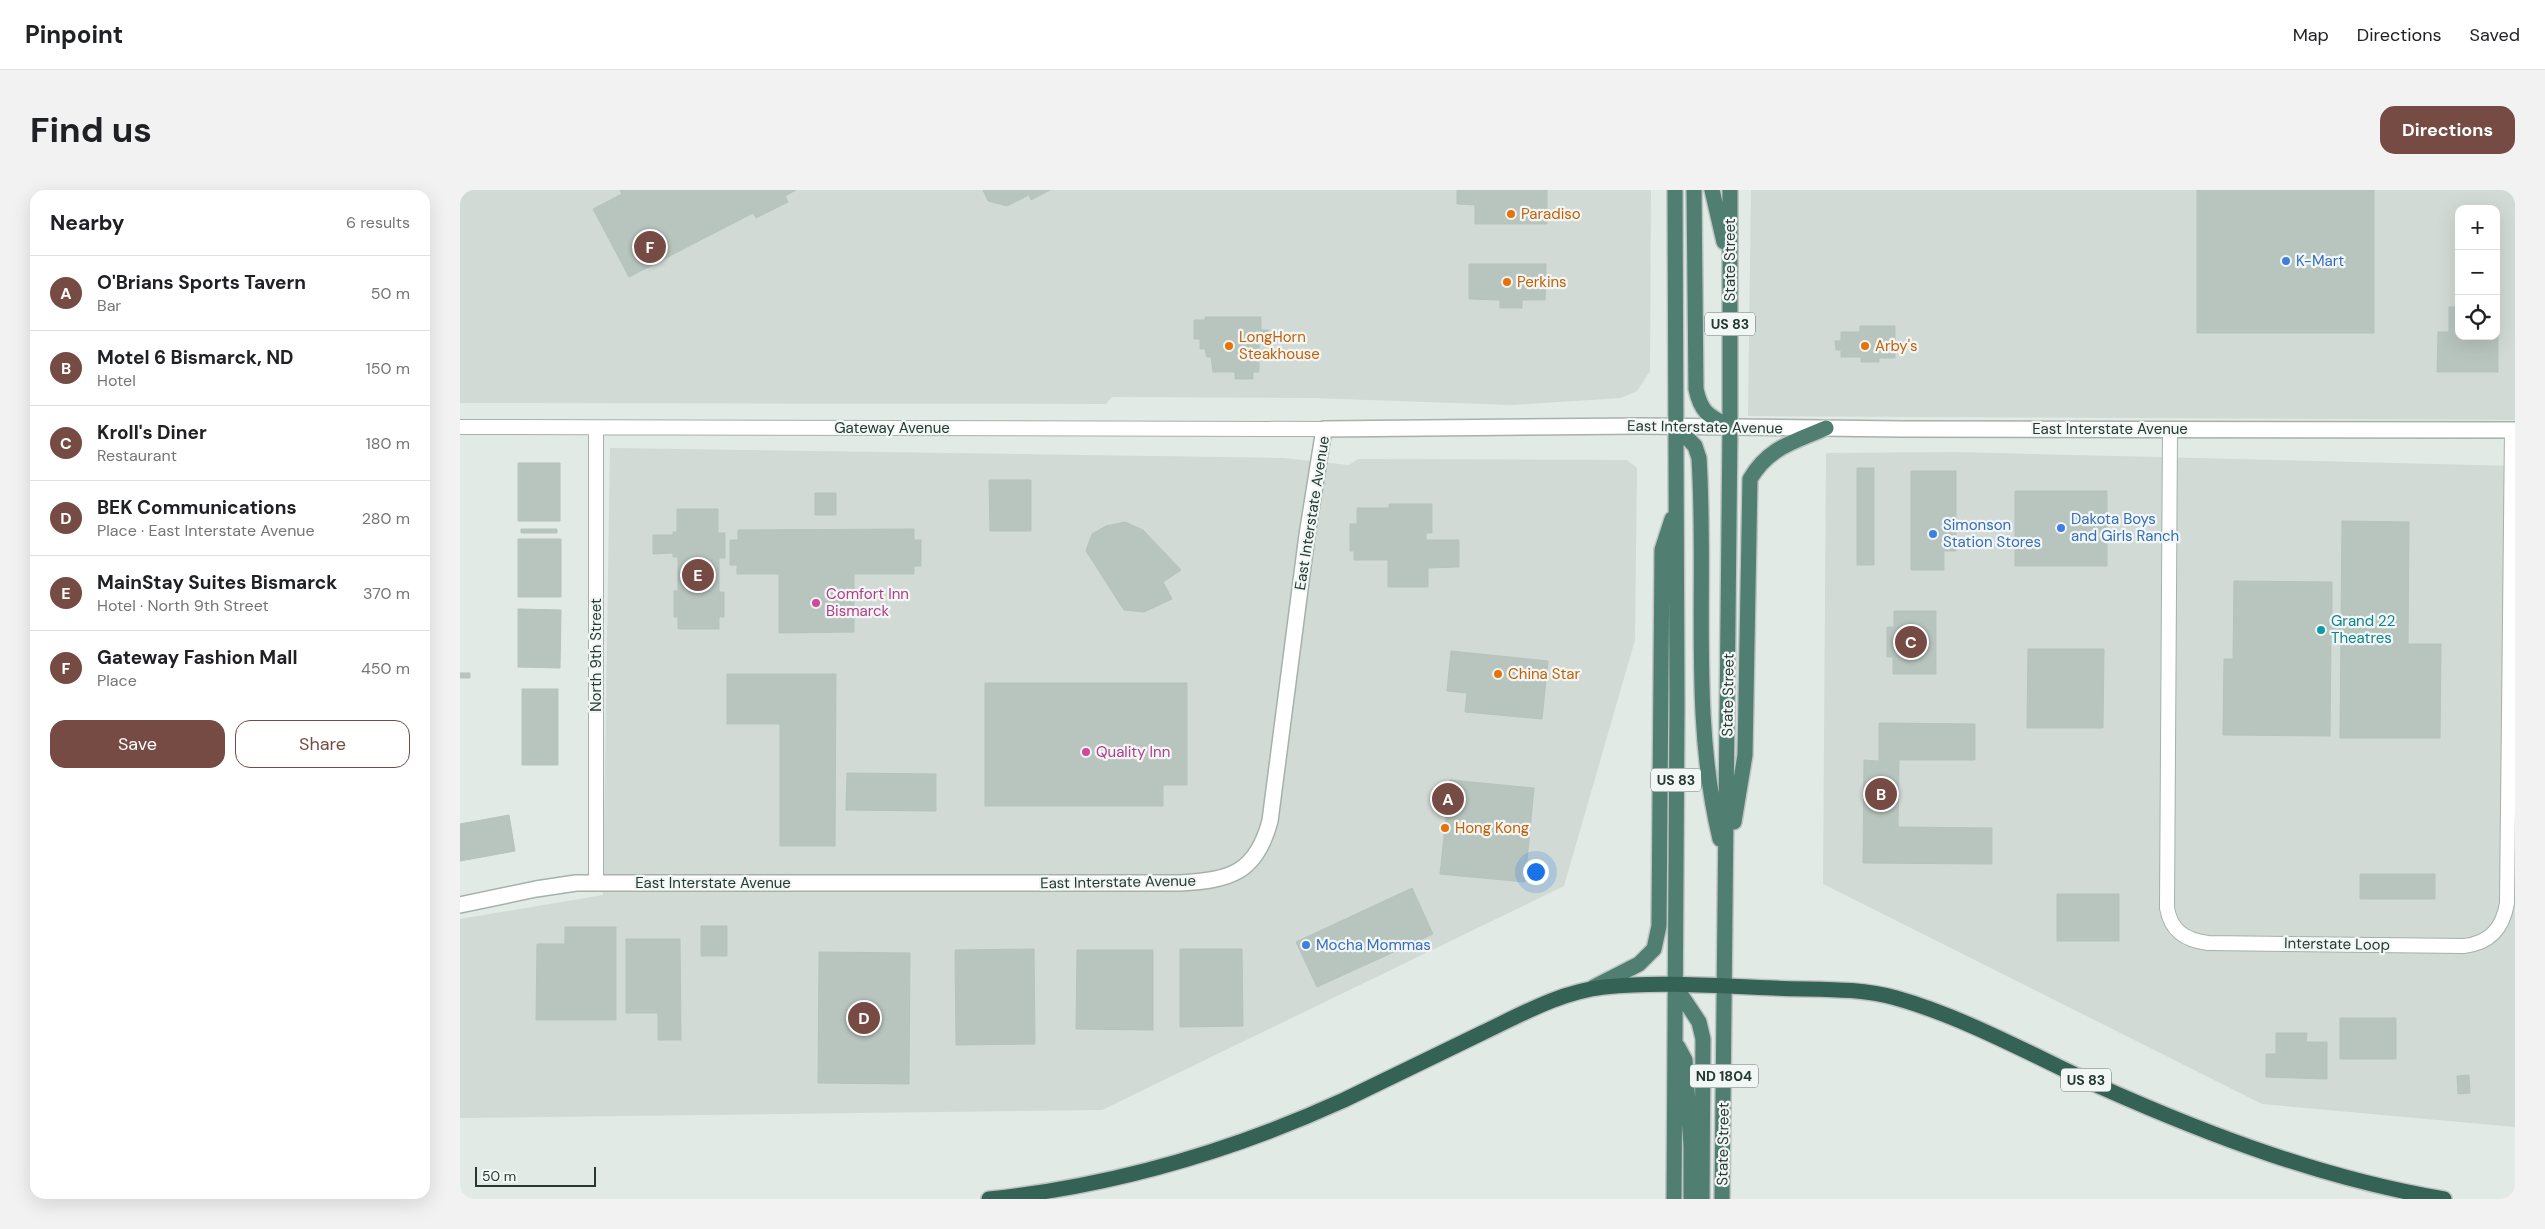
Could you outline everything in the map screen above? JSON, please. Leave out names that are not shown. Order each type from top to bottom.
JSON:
[{"type":"highway","name":"US 83","points":[[1674,1199],[1675,190]]},
{"type":"highway","points":[[1694,190],[1696,389],[1699,404],[1708,415],[1730,427]]},
{"type":"highway","points":[[1712,190],[1730,270]]},
{"type":"highway","name":"State Street","points":[[1722,1199],[1730,427],[1730,190]]},
{"type":"highway","points":[[1676,426],[1695,446],[1699,458],[1701,710],[1716,819],[1726,863]]},
{"type":"highway","points":[[1726,863],[1745,755],[1750,479],[1760,463],[1776,450],[1826,428]]},
{"type":"highway","points":[[989,1199],[1120,1176],[1187,1160],[1235,1144],[1346,1099],[1546,1002],[1586,990],[1639,964],[1654,949],[1660,926],[1662,550],[1676,505]]},
{"type":"highway","points":[[1675,986],[1699,1022],[1703,1039],[1696,1166],[1691,1199]]},
{"type":"highway","name":"US 83","points":[[1725,986],[1871,993],[1911,1002],[2152,1109],[2266,1153],[2347,1179],[2444,1199]]},
{"type":"highway","points":[[1586,990],[1612,987],[1725,986]]},
{"type":"highway","points":[[1675,1041],[1685,1060],[1696,1166],[1702,1199]]},
{"type":"street","name":"East Interstate Avenue","points":[[460,905],[536,889],[596,882],[1180,883],[1216,879],[1247,866],[1258,853],[1270,820],[1310,518],[1324,429],[1676,426],[2170,430],[2513,430]]},
{"type":"street","name":"Gateway Avenue","points":[[460,428],[1324,429]]},
{"type":"street","name":"North 9th Street","points":[[596,428],[596,882]]},
{"type":"street","name":"Interstate Loop","points":[[2170,430],[2167,908],[2173,926],[2187,938],[2208,943],[2464,946],[2486,941],[2494,934],[2505,913],[2507,902],[2513,430]]},
{"type":"shaded area","points":[[460,190],[1651,190],[1650,371],[1637,391],[1621,398],[1512,405],[1312,398],[1112,397],[1106,404],[460,403]]},
{"type":"shaded area","points":[[1751,190],[2515,190],[2515,420],[1748,416]]},
{"type":"shaded area","points":[[610,448],[1283,458],[1349,465],[1358,459],[1627,460],[1637,468],[1635,640],[1564,886],[1102,1110],[460,1118],[460,919],[603,895]]},
{"type":"shaded area","points":[[1956,452],[2515,466],[2515,1127],[2262,1104],[1823,884],[1826,453]]},
{"type":"building","points":[[620,190],[796,190],[785,196],[788,202],[756,218],[753,213],[629,277],[593,209],[622,194]]},
{"type":"building","points":[[983,190],[1050,190],[1031,200],[1029,195],[1007,206],[988,201]]},
{"type":"building","name":"Paradiso","points":[[1457,190],[1547,190],[1547,224],[1475,224],[1475,205],[1457,204]]},
{"type":"building","name":"K-Mart","points":[[2197,190],[2374,190],[2374,333],[2197,333]]},
{"type":"building","name":"Perkins","points":[[1469,264],[1546,264],[1545,300],[1522,300],[1522,308],[1500,308],[1500,300],[1469,299]]},
{"type":"building","points":[[2449,307],[2455,307],[2455,340],[2498,340],[2498,372],[2437,372],[2438,332],[2449,332]]},
{"type":"building","name":"LongHorn Steakhouse","points":[[1205,317],[1261,317],[1261,330],[1269,330],[1269,343],[1259,343],[1259,372],[1253,372],[1253,379],[1235,379],[1235,372],[1213,372],[1211,357],[1207,357],[1205,349],[1200,349],[1200,339],[1194,339],[1194,320],[1205,320]]},
{"type":"building","name":"Arby's","points":[[1860,326],[1895,326],[1895,358],[1879,358],[1879,362],[1861,362],[1861,357],[1841,357],[1841,350],[1836,350],[1835,341],[1841,341],[1841,332],[1860,332]]},
{"type":"building","points":[[518,463],[560,463],[560,521],[518,521]]},
{"type":"building","points":[[1857,468],[1874,468],[1874,565],[1857,565]]},
{"type":"building","name":"Simonson Station Stores","points":[[1911,471],[1956,471],[1956,551],[1944,551],[1944,570],[1911,570]]},
{"type":"building","points":[[989,480],[1031,480],[1031,531],[990,531]]},
{"type":"building","name":"Dakota Boys and Girls Ranch","points":[[2015,491],[2107,491],[2107,566],[2015,566]]},
{"type":"building","points":[[815,493],[836,493],[836,515],[815,515]]},
{"type":"building","points":[[1389,504],[1432,504],[1432,533],[1426,533],[1426,540],[1459,540],[1459,567],[1428,568],[1428,587],[1388,587],[1388,560],[1354,560],[1354,551],[1350,551],[1350,524],[1357,524],[1357,508],[1389,508]]},
{"type":"building","points":[[677,509],[718,509],[718,533],[725,533],[725,558],[719,558],[719,592],[724,592],[724,617],[719,617],[719,629],[678,629],[678,617],[674,617],[674,591],[678,591],[678,557],[673,557],[673,553],[653,554],[653,535],[673,535],[673,532],[677,532]]},
{"type":"building","name":"Grand 22 Theatres","points":[[2342,521],[2409,522],[2408,644],[2441,644],[2440,738],[2340,738],[2341,633],[2331,632],[2330,736],[2223,735],[2224,659],[2233,659],[2234,581],[2332,582],[2332,626],[2341,627]]},
{"type":"building","points":[[1125,522],[1143,530],[1181,570],[1163,582],[1172,599],[1144,612],[1124,610],[1086,551],[1092,534],[1106,526]]},
{"type":"building","points":[[521,529],[557,529],[557,533],[521,533]]},
{"type":"building","name":"Comfort Inn Bismarck","points":[[914,529],[914,540],[921,540],[921,566],[914,566],[914,574],[854,574],[854,632],[779,633],[779,574],[737,574],[737,565],[730,565],[730,540],[738,540],[738,530]]},
{"type":"building","points":[[518,539],[561,539],[561,597],[518,597]]},
{"type":"building","points":[[518,609],[561,610],[560,668],[518,667]]},
{"type":"building","points":[[1894,611],[1936,611],[1936,674],[1893,674],[1893,657],[1887,657],[1887,627],[1894,627]]},
{"type":"building","points":[[2028,649],[2104,649],[2103,728],[2027,728]]},
{"type":"building","name":"China Star","points":[[1451,651],[1548,661],[1542,719],[1465,712],[1467,693],[1447,691]]},
{"type":"building","points":[[460,673],[470,673],[470,678],[460,678]]},
{"type":"building","points":[[727,674],[836,674],[835,846],[780,846],[780,724],[727,724]]},
{"type":"building","name":"Quality Inn","points":[[985,683],[1187,683],[1187,785],[1163,785],[1163,806],[985,806]]},
{"type":"building","points":[[522,689],[558,689],[558,765],[522,765]]},
{"type":"building","points":[[1879,723],[1975,724],[1975,760],[1899,760],[1898,827],[1992,828],[1992,864],[1863,863],[1864,760],[1879,761]]},
{"type":"building","points":[[847,773],[936,774],[936,811],[846,810]]},
{"type":"building","points":[[1450,780],[1534,788],[1525,882],[1440,874]]},
{"type":"building","points":[[509,815],[515,851],[460,861],[460,824]]},
{"type":"building","points":[[2360,874],[2435,874],[2435,899],[2360,899]]},
{"type":"building","points":[[1412,888],[1433,934],[1317,987],[1296,942]]},
{"type":"building","points":[[2057,894],[2119,894],[2119,941],[2057,941]]},
{"type":"building","points":[[701,926],[727,926],[727,956],[701,956]]},
{"type":"building","points":[[565,927],[616,927],[616,1020],[536,1020],[537,944],[565,944]]},
{"type":"building","points":[[626,939],[680,939],[681,1040],[658,1040],[658,1013],[626,1013]]},
{"type":"building","points":[[1034,949],[1035,1044],[956,1045],[955,950]]},
{"type":"building","points":[[1180,949],[1242,949],[1243,1026],[1180,1027]]},
{"type":"building","points":[[1077,950],[1153,950],[1153,1030],[1076,1029]]},
{"type":"building","points":[[819,952],[910,953],[909,1084],[818,1083]]},
{"type":"building","points":[[2340,1018],[2396,1018],[2396,1059],[2340,1059]]},
{"type":"building","points":[[2276,1033],[2307,1033],[2306,1042],[2327,1042],[2327,1079],[2266,1077],[2266,1054],[2276,1054]]},
{"type":"building","points":[[2469,1075],[2470,1093],[2458,1094],[2457,1076]]},
{"type":"place","name":"Paradiso","points":[[1511,214]]},
{"type":"place","name":"Gateway Fashion Mall","points":[[650,247]]},
{"type":"place","name":"K-Mart","points":[[2286,261]]},
{"type":"place","name":"Perkins","points":[[1507,282]]},
{"type":"place","name":"LongHorn Steakhouse","points":[[1229,346]]},
{"type":"place","name":"Arby's","points":[[1865,346]]},
{"type":"place","name":"Dakota Boys and Girls Ranch","points":[[2061,528]]},
{"type":"place","name":"Simonson Station Stores","points":[[1933,534]]},
{"type":"place","name":"MainStay Suites Bismarck","points":[[698,575]]},
{"type":"place","name":"Comfort Inn Bismarck","points":[[816,603]]},
{"type":"place","name":"Grand 22 Theatres","points":[[2321,630]]},
{"type":"place","name":"Kroll's Diner","points":[[1911,642]]},
{"type":"place","name":"China Star","points":[[1498,674]]},
{"type":"place","name":"Quality Inn","points":[[1086,752]]},
{"type":"place","name":"Motel 6 Bismarck, ND","points":[[1881,794]]},
{"type":"place","name":"O'Brians Sports Tavern","points":[[1448,799]]},
{"type":"place","name":"Hong Kong","points":[[1445,828]]},
{"type":"place","name":"Mocha Mommas","points":[[1306,945]]},
{"type":"place","name":"BEK Communications","points":[[864,1018]]}]
